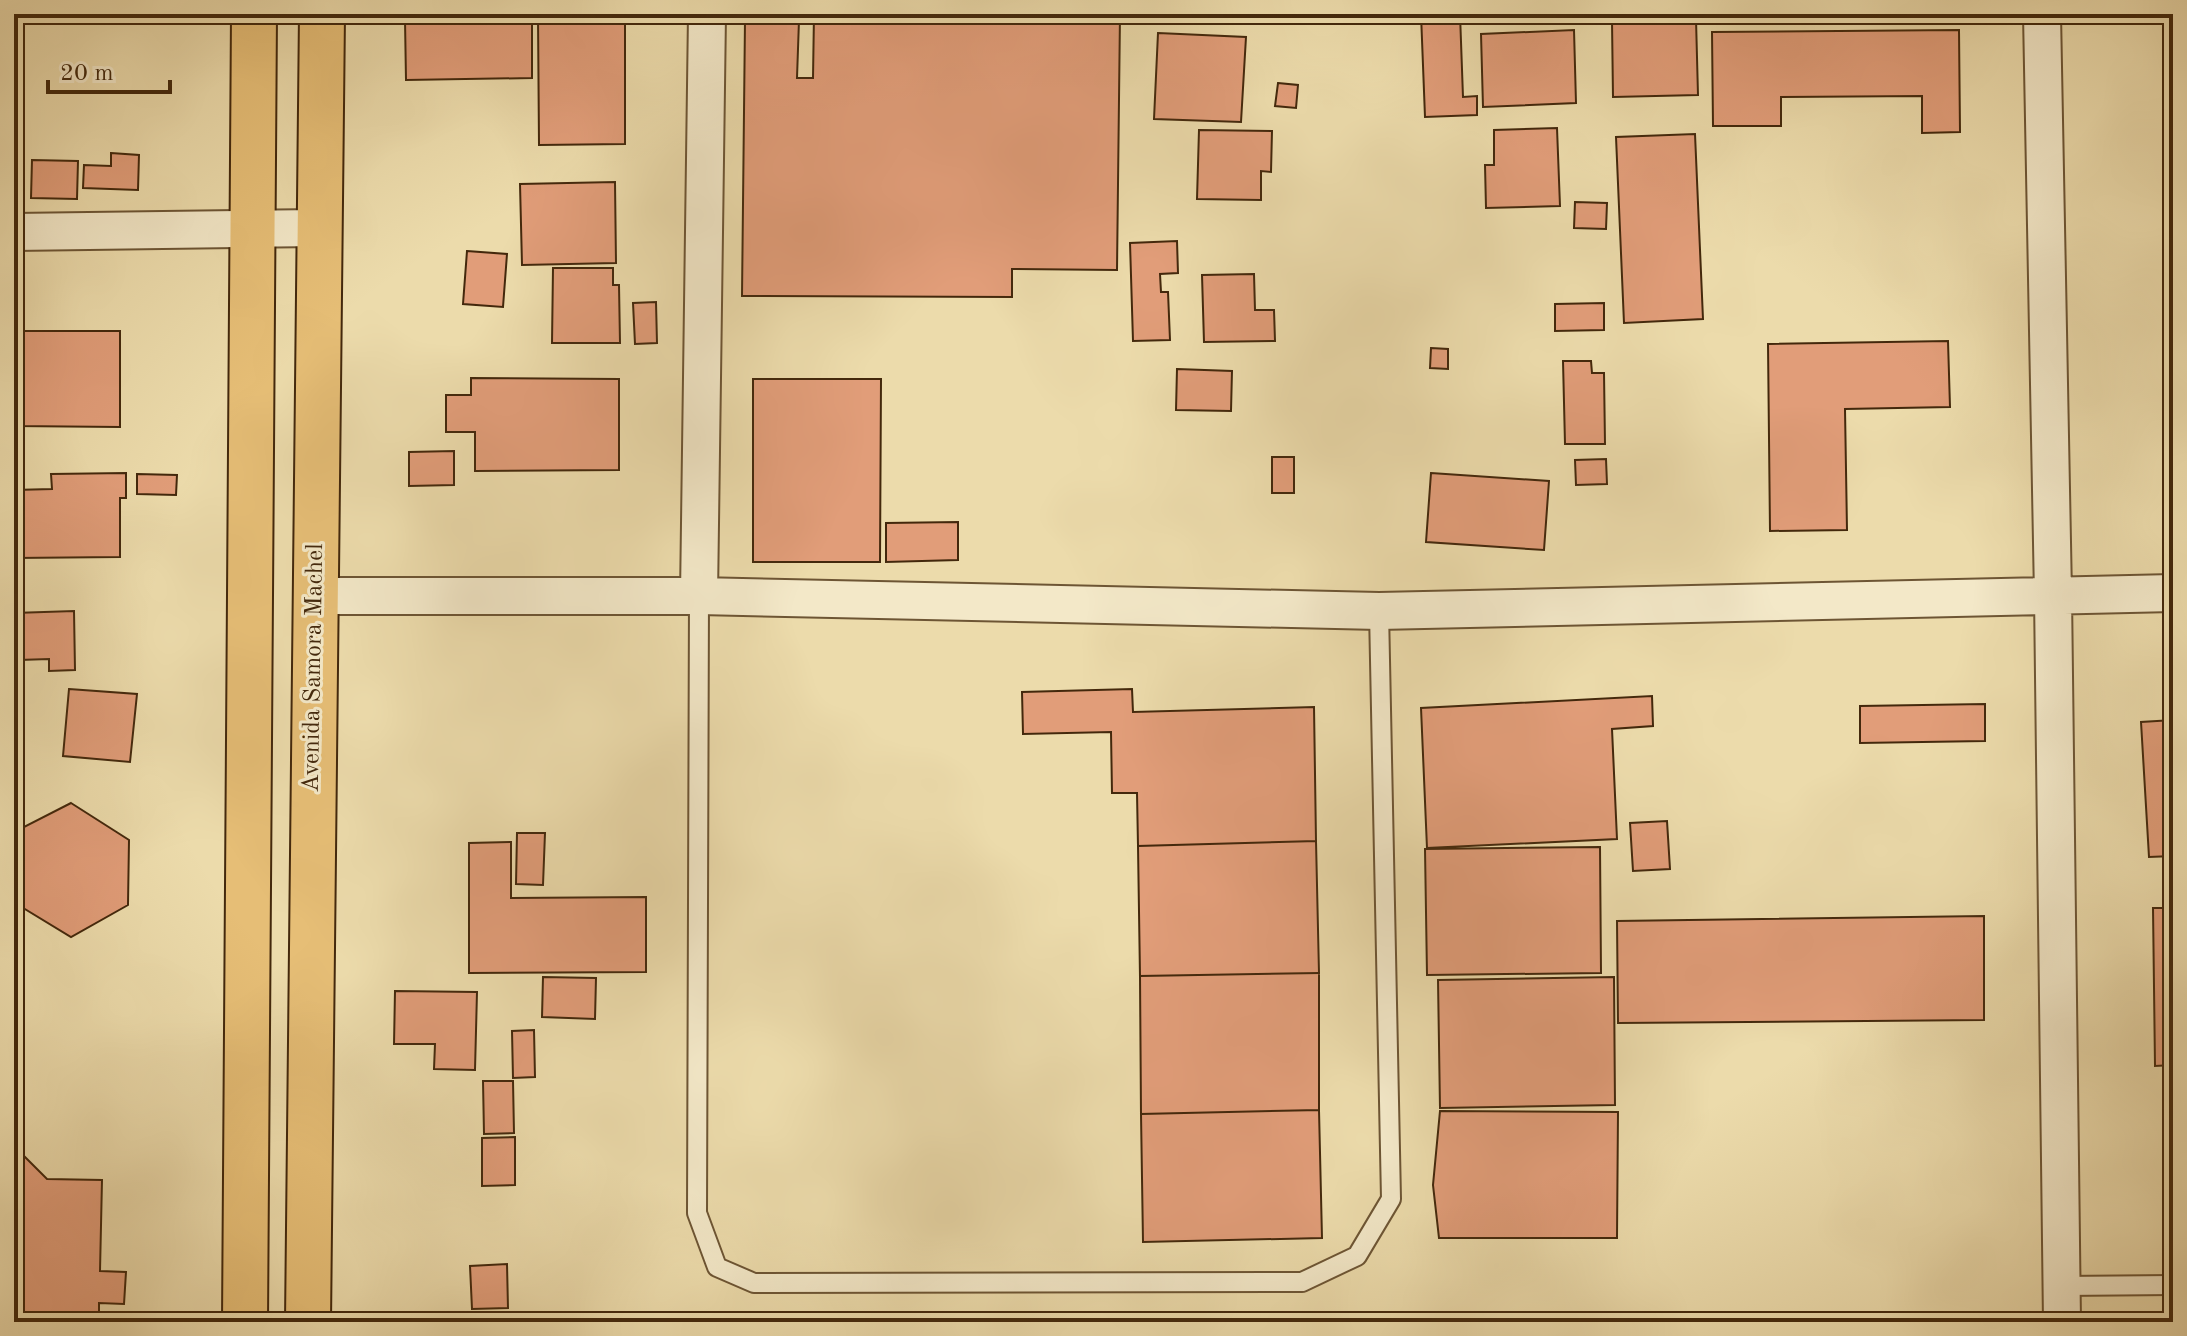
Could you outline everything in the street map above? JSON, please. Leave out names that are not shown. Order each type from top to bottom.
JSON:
[{"type":"highway","points":[[245,1322],[254,14]]},
{"type":"highway","name":"Avenida Samora Machel","points":[[308,1322],[322,14]]},
{"type":"street","points":[[699,596],[707,14]]},
{"type":"street","points":[[2042,14],[2062,1322]]},
{"type":"street","points":[[14,232],[319,228]]},
{"type":"street","points":[[314,596],[699,596],[1379,611],[2173,593]]},
{"type":"lane","points":[[699,596],[697,1213],[717,1267],[754,1283],[1302,1282],[1357,1256],[1391,1199],[1379,611]]},
{"type":"lane","points":[[2062,1286],[2173,1285]]},
{"type":"building","points":[[814,14],[1120,14],[1117,270],[1012,269],[1012,297],[742,296],[745,20],[799,20],[797,78],[813,78]]},
{"type":"building","points":[[1421,14],[1460,14],[1463,97],[1477,96],[1477,115],[1425,117]]},
{"type":"building","points":[[538,17],[625,17],[625,144],[539,145]]},
{"type":"building","points":[[532,18],[532,78],[406,80],[405,20]]},
{"type":"building","points":[[1696,19],[1698,95],[1613,97],[1612,21]]},
{"type":"building","points":[[1574,30],[1576,103],[1483,107],[1481,34]]},
{"type":"building","points":[[1959,30],[1960,132],[1922,133],[1922,96],[1781,97],[1781,126],[1713,126],[1712,32]]},
{"type":"building","points":[[1158,33],[1246,37],[1241,122],[1154,119]]},
{"type":"building","points":[[1278,83],[1298,85],[1296,108],[1275,106]]},
{"type":"building","points":[[1557,128],[1560,206],[1486,208],[1485,165],[1494,165],[1494,130]]},
{"type":"building","points":[[1199,130],[1272,131],[1271,172],[1261,171],[1261,200],[1197,199]]},
{"type":"building","points":[[1695,134],[1703,319],[1624,323],[1616,137]]},
{"type":"building","points":[[14,151],[23,151],[24,198],[14,198]]},
{"type":"building","points":[[111,153],[139,155],[138,190],[83,188],[84,165],[111,166]]},
{"type":"building","points":[[32,160],[78,161],[77,199],[31,198]]},
{"type":"building","points":[[615,182],[616,263],[522,265],[520,184]]},
{"type":"building","points":[[1575,202],[1607,203],[1606,229],[1574,228]]},
{"type":"building","points":[[1177,241],[1178,273],[1160,274],[1161,292],[1168,292],[1170,340],[1133,341],[1130,243]]},
{"type":"building","points":[[467,251],[507,254],[503,307],[463,304]]},
{"type":"building","points":[[553,268],[613,268],[613,285],[619,285],[620,343],[552,343]]},
{"type":"building","points":[[1254,274],[1255,310],[1274,310],[1275,341],[1204,342],[1202,275]]},
{"type":"building","points":[[656,302],[657,343],[635,344],[633,303]]},
{"type":"building","points":[[1604,303],[1604,330],[1555,331],[1555,304]]},
{"type":"building","points":[[14,331],[120,331],[120,427],[14,426]]},
{"type":"building","points":[[1948,341],[1950,407],[1845,409],[1847,530],[1770,531],[1768,344]]},
{"type":"building","points":[[1431,348],[1448,349],[1448,369],[1430,368]]},
{"type":"building","points":[[1563,361],[1591,361],[1592,373],[1604,373],[1605,444],[1565,444]]},
{"type":"building","points":[[1177,369],[1232,371],[1231,411],[1176,410]]},
{"type":"building","points":[[471,378],[619,379],[619,470],[475,471],[475,432],[446,432],[446,395],[471,395]]},
{"type":"building","points":[[753,379],[881,379],[880,562],[753,562]]},
{"type":"building","points":[[454,451],[454,485],[409,486],[409,452]]},
{"type":"building","points":[[1272,457],[1294,457],[1294,493],[1272,493]]},
{"type":"building","points":[[1606,459],[1607,484],[1576,485],[1575,460]]},
{"type":"building","points":[[126,473],[126,498],[120,498],[120,557],[14,558],[14,490],[52,489],[51,474]]},
{"type":"building","points":[[1431,473],[1549,481],[1544,550],[1426,542]]},
{"type":"building","points":[[137,474],[177,475],[176,495],[137,494]]},
{"type":"building","points":[[958,522],[958,560],[886,562],[886,523]]},
{"type":"building","points":[[74,611],[75,670],[49,671],[49,659],[19,660],[20,694],[14,694],[14,613]]},
{"type":"building","points":[[69,689],[137,694],[130,762],[63,756]]},
{"type":"building","points":[[1132,689],[1133,712],[1314,707],[1316,841],[1138,846],[1137,793],[1112,793],[1111,732],[1023,734],[1022,692]]},
{"type":"building","points":[[1652,696],[1653,726],[1612,729],[1617,839],[1427,848],[1421,708]]},
{"type":"building","points":[[1985,704],[1985,741],[1860,743],[1860,706]]},
{"type":"building","points":[[2173,720],[2173,856],[2149,857],[2141,722]]},
{"type":"building","points":[[71,803],[129,840],[128,905],[71,937],[15,903],[14,832]]},
{"type":"building","points":[[1667,821],[1670,869],[1633,871],[1630,823]]},
{"type":"building","points":[[517,833],[545,833],[543,885],[516,884]]},
{"type":"building","points":[[1316,841],[1319,973],[1140,976],[1138,846]]},
{"type":"building","points":[[511,842],[511,898],[646,897],[646,972],[469,973],[469,843]]},
{"type":"building","points":[[1600,847],[1601,973],[1427,975],[1425,849]]},
{"type":"building","points":[[2153,908],[2173,908],[2173,1065],[2155,1066]]},
{"type":"building","points":[[1984,916],[1984,1020],[1618,1023],[1617,921]]},
{"type":"building","points":[[1319,973],[1319,1110],[1141,1114],[1140,976]]},
{"type":"building","points":[[543,977],[596,978],[595,1019],[542,1017]]},
{"type":"building","points":[[1614,977],[1615,1105],[1440,1108],[1438,980]]},
{"type":"building","points":[[395,991],[477,992],[475,1070],[434,1069],[435,1044],[394,1044]]},
{"type":"building","points":[[534,1030],[535,1077],[513,1078],[512,1031]]},
{"type":"building","points":[[483,1081],[513,1081],[514,1133],[484,1134]]},
{"type":"building","points":[[1319,1110],[1322,1238],[1143,1242],[1141,1114]]},
{"type":"building","points":[[1440,1111],[1618,1112],[1617,1238],[1439,1238],[1433,1185]]},
{"type":"building","points":[[515,1137],[515,1185],[482,1186],[482,1138]]},
{"type":"building","points":[[15,1147],[47,1179],[102,1180],[100,1271],[126,1272],[124,1304],[99,1303],[99,1322],[14,1322]]},
{"type":"building","points":[[507,1264],[508,1308],[472,1309],[470,1266]]}]
